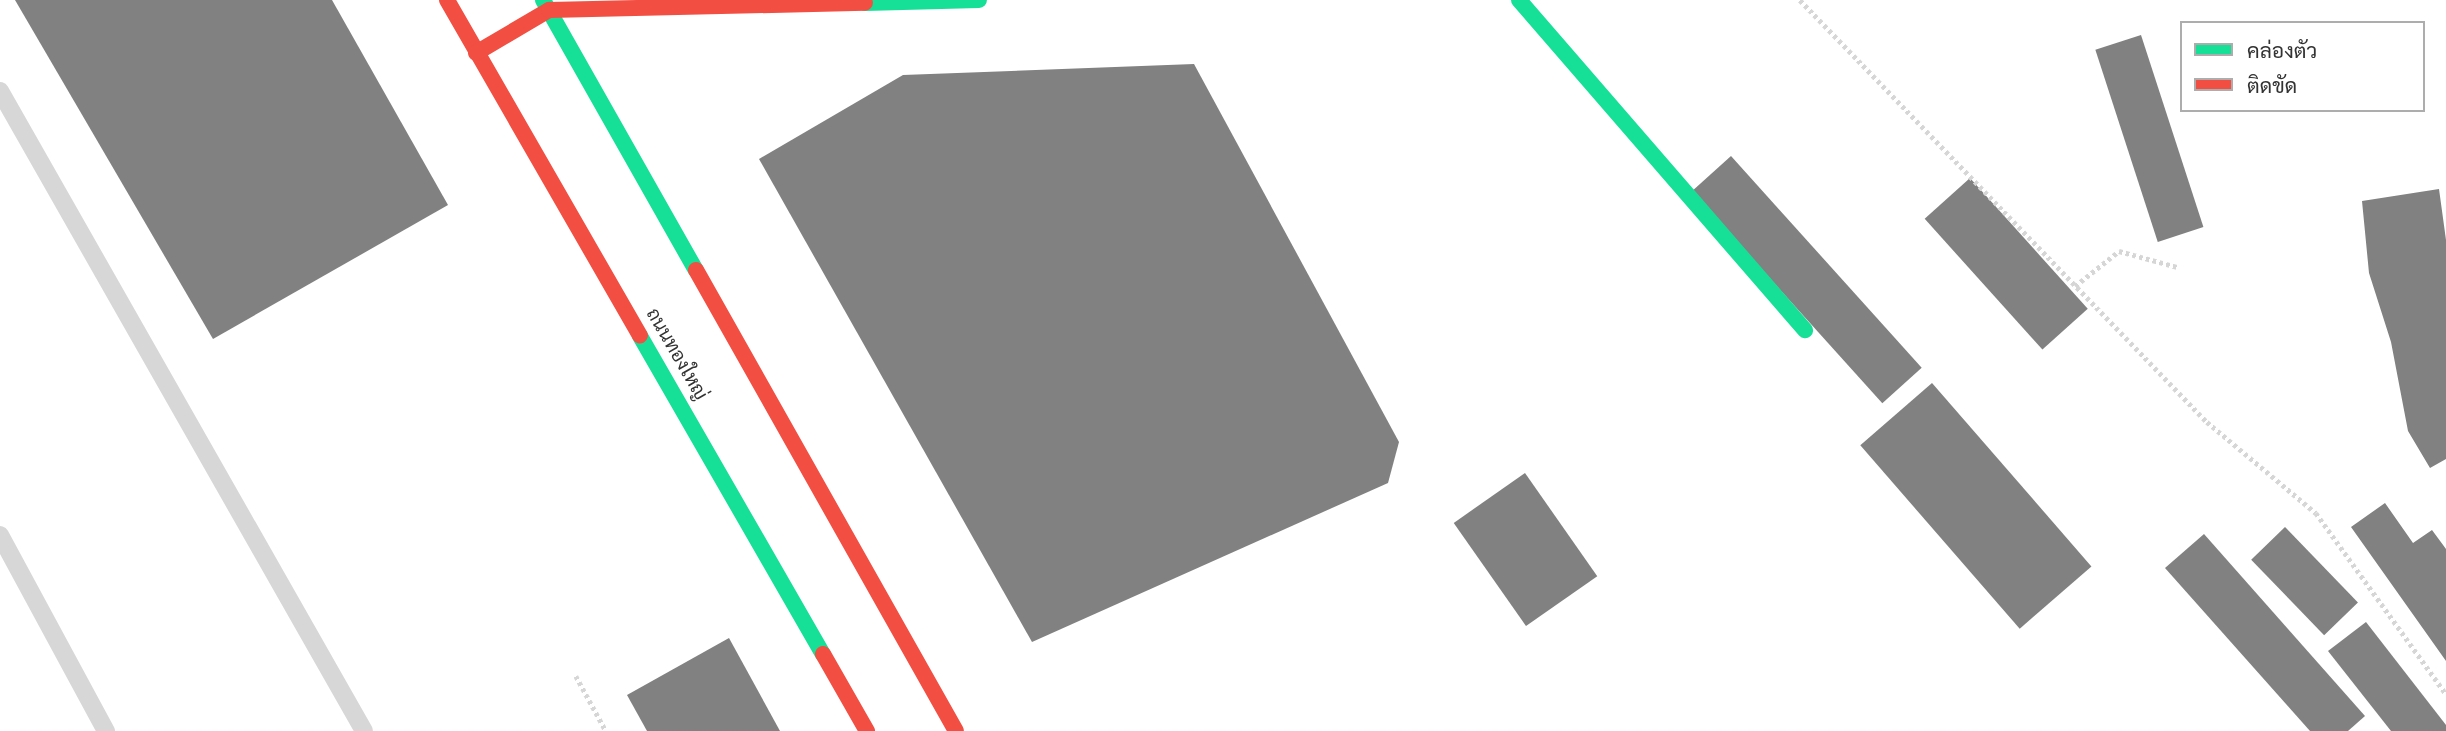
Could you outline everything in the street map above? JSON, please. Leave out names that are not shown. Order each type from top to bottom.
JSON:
[{"type":"street","name":"ถนนทองใหญ่","points":[[447,0],[867,731]]},
{"type":"street","points":[[476,53],[546,5],[979,0]]},
{"type":"street","points":[[1519,0],[1805,330]]},
{"type":"street","points":[[546,5],[956,731]]},
{"type":"lane","points":[[0,91],[364,731]]},
{"type":"lane","points":[[0,535],[106,731]]},
{"type":"path","points":[[1800,0],[2207,422],[2316,513],[2446,694]]},
{"type":"path","points":[[2075,286],[2119,251],[2177,267]]},
{"type":"path","points":[[576,677],[606,731]]},
{"type":"building","points":[[15,0],[332,0],[448,205],[213,339]]},
{"type":"building","points":[[2141,35],[2203,227],[2158,242],[2095,50]]},
{"type":"building","points":[[1194,64],[1399,442],[1388,483],[1032,642],[759,159],[903,75]]},
{"type":"building","points":[[1731,156],[1922,368],[1882,403],[1692,191]]},
{"type":"building","points":[[1970,178],[2088,309],[2042,350],[1925,219]]},
{"type":"building","points":[[2439,189],[2446,240],[2446,459],[2430,468],[2408,431],[2391,342],[2369,273],[2362,201]]},
{"type":"building","points":[[1932,383],[2091,566],[2020,629],[1860,445]]},
{"type":"building","points":[[1525,473],[1597,576],[1526,626],[1454,523]]},
{"type":"building","points":[[2385,503],[2413,543],[2432,530],[2446,549],[2446,661],[2351,527]]},
{"type":"building","points":[[2285,527],[2358,603],[2324,635],[2251,560]]},
{"type":"building","points":[[2204,534],[2365,716],[2348,731],[2310,731],[2165,568]]},
{"type":"building","points":[[2366,622],[2446,725],[2446,731],[2391,731],[2328,651]]},
{"type":"building","points":[[729,638],[780,731],[647,731],[627,695]]},
{"type":"traffic: fast","points":[[543,0],[696,270]]},
{"type":"traffic: fast","points":[[865,3],[979,0]]},
{"type":"traffic: fast","points":[[1519,0],[1805,330]]},
{"type":"traffic: fast","points":[[640,336],[823,654]]},
{"type":"traffic: jam","points":[[447,0],[640,336]]},
{"type":"traffic: jam","points":[[476,53],[549,10],[865,3]]},
{"type":"traffic: jam","points":[[696,270],[956,731]]},
{"type":"traffic: jam","points":[[823,654],[867,731]]}]
